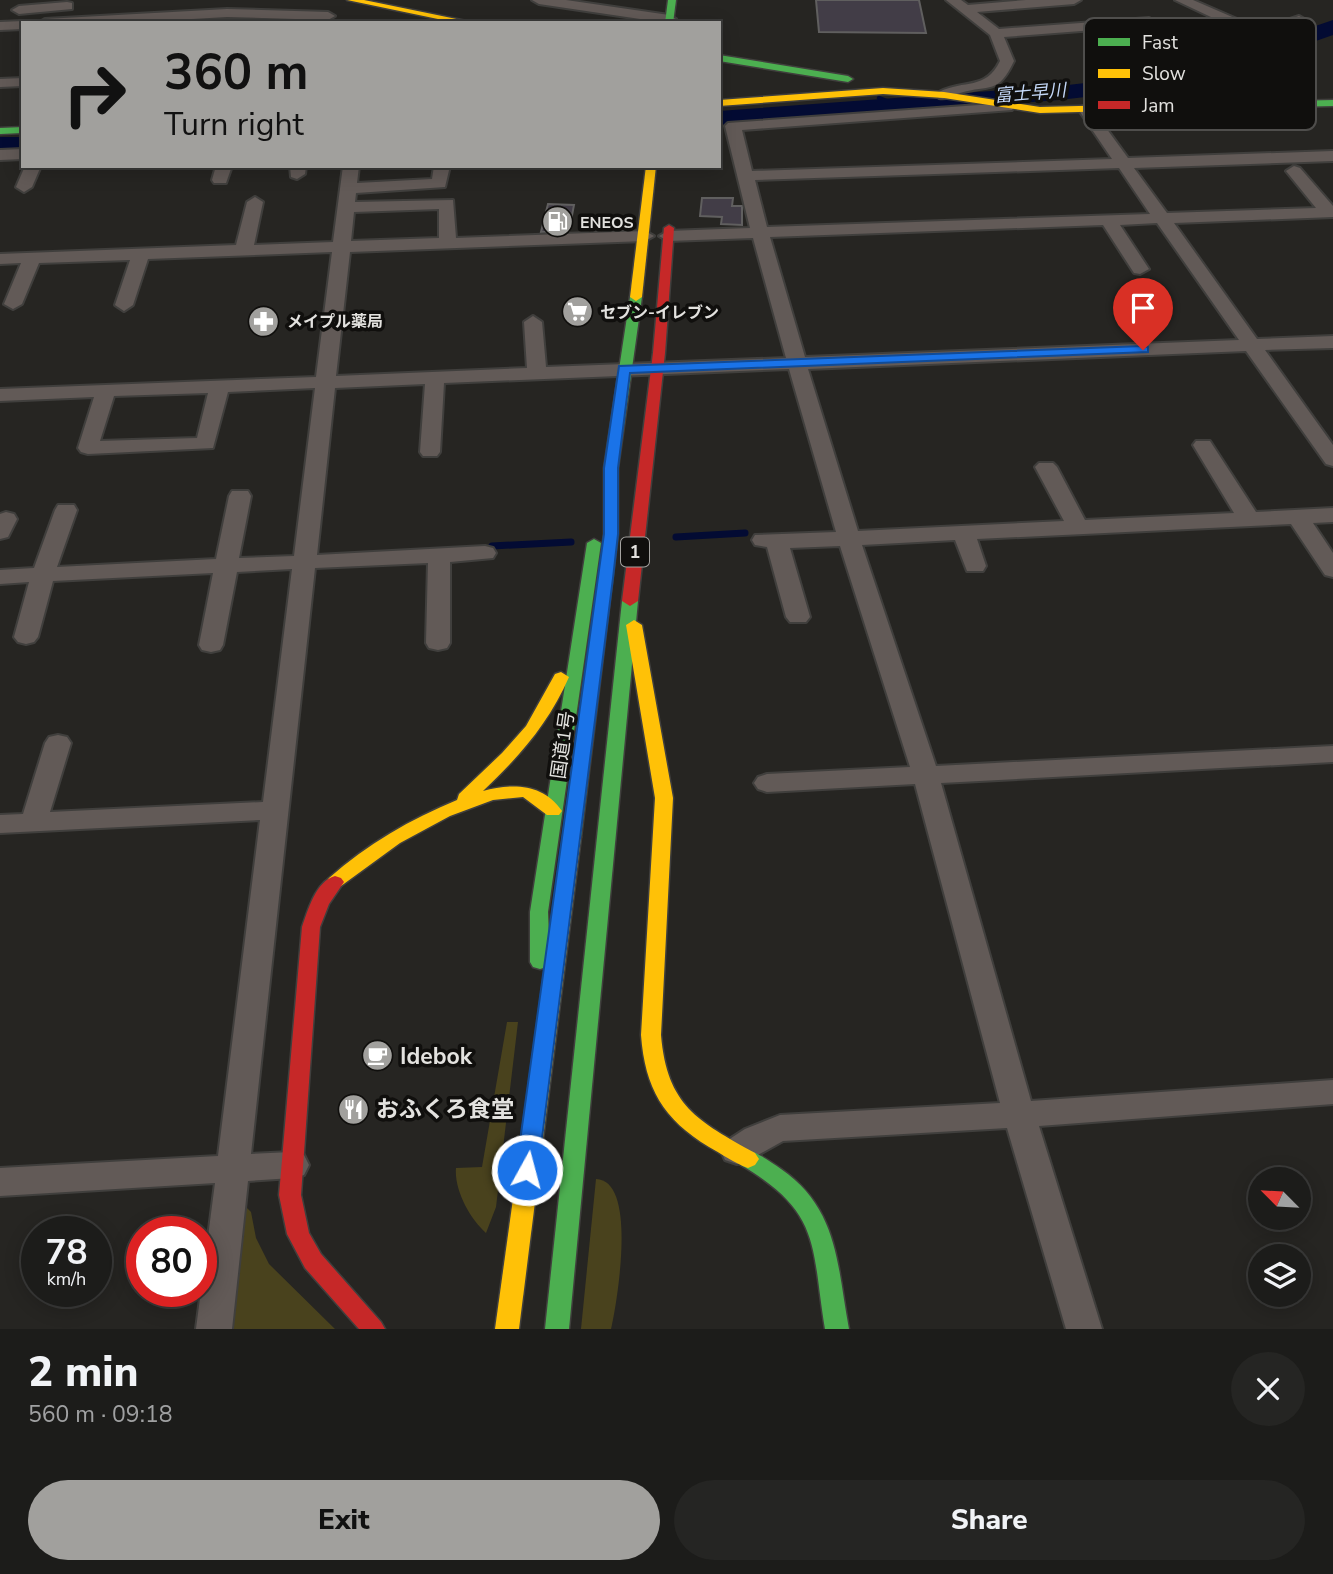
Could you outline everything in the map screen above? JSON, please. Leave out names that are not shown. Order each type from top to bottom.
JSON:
[{"type":"main road","points":[[669,21],[672,0]]},
{"type":"main road","points":[[349,1],[415,19],[444,21]]},
{"type":"main road","points":[[721,58],[845,79],[853,81],[864,92]]},
{"type":"main road","points":[[721,103],[864,92],[941,94],[1000,106],[1084,110]]},
{"type":"main road","points":[[0,131],[21,130]]},
{"type":"main road","name":"国道1号","points":[[507,1329],[608,560],[611,534],[611,468],[645,236],[651,168]]},
{"type":"main road","name":"1","points":[[556,1329],[620,782],[630,601],[657,368],[671,208]]},
{"type":"main road","points":[[541,1064],[539,912],[594,541],[611,468]]},
{"type":"main road","points":[[630,601],[664,795],[651,1030],[653,1069],[666,1099],[678,1114],[694,1127],[766,1168],[794,1188],[811,1210],[820,1232],[837,1329]]},
{"type":"main road","points":[[458,806],[519,751],[534,733],[555,694],[583,614]]},
{"type":"main road","points":[[648,786],[663,820]]},
{"type":"main road","points":[[373,1329],[313,1261],[298,1234],[290,1195],[311,927],[317,906],[328,888],[344,873],[458,806],[483,796],[510,790],[536,795],[553,811]]},
{"type":"street","points":[[143,16],[144,0]]},
{"type":"street","points":[[539,0],[669,21]]},
{"type":"street","points":[[958,5],[1074,0]]},
{"type":"street","points":[[1182,0],[1221,18]]},
{"type":"street","points":[[72,21],[227,13],[324,19],[349,1]]},
{"type":"street","points":[[4,26],[21,12],[79,5]]},
{"type":"street","points":[[941,94],[986,87],[997,82],[1007,61],[996,33],[958,5]]},
{"type":"street","points":[[996,33],[1084,27]]},
{"type":"street","points":[[0,83],[21,82]]},
{"type":"street","points":[[1000,106],[733,126],[759,233],[797,364],[849,538],[926,776],[1019,1115],[1084,1329]]},
{"type":"street","points":[[1098,130],[1333,460]]},
{"type":"street","points":[[0,155],[21,154]]},
{"type":"street","points":[[744,176],[1333,156]]},
{"type":"street","points":[[24,187],[32,168]]},
{"type":"street","points":[[348,187],[439,184],[442,168]]},
{"type":"street","points":[[1294,172],[1331,212]]},
{"type":"street","points":[[348,187],[447,204],[449,242]]},
{"type":"street","points":[[214,1329],[348,187]]},
{"type":"street","points":[[244,250],[255,202]]},
{"type":"street","points":[[668,236],[1331,212]]},
{"type":"street","points":[[1108,220],[1140,269]]},
{"type":"street","points":[[0,259],[645,236]]},
{"type":"street","points":[[124,304],[141,253]]},
{"type":"street","points":[[13,304],[33,257]]},
{"type":"street","points":[[533,321],[537,373]]},
{"type":"street","points":[[0,396],[1333,342]]},
{"type":"street","points":[[430,453],[435,378]]},
{"type":"street","points":[[106,391],[89,448],[206,444],[219,387]]},
{"type":"street","points":[[1310,428],[1333,427]]},
{"type":"street","points":[[1203,445],[1250,519]]},
{"type":"street","points":[[1046,467],[1078,527]]},
{"type":"street","points":[[211,645],[240,496]]},
{"type":"street","points":[[26,637],[43,575],[66,510]]},
{"type":"street","points":[[798,617],[770,541],[1333,515]]},
{"type":"street","points":[[1298,517],[1333,570]]},
{"type":"street","points":[[964,533],[975,566]]},
{"type":"street","points":[[0,577],[485,553]]},
{"type":"street","points":[[438,643],[439,557]]},
{"type":"street","points":[[34,822],[58,743]]},
{"type":"street","points":[[767,783],[1333,754]]},
{"type":"street","points":[[0,824],[276,810]]},
{"type":"street","points":[[737,1151],[780,1128],[1019,1115],[1333,1092]]},
{"type":"street","points":[[0,1182],[292,1165]]},
{"type":"shaded area","points":[[507,1022],[518,1022],[496,1207],[486,1233],[464,1204],[456,1168],[482,1167]]},
{"type":"shaded area","points":[[596,1179],[609,1185],[617,1199],[621,1220],[620,1270],[611,1329],[581,1329]]},
{"type":"shaded area","points":[[247,1208],[251,1212],[256,1238],[269,1264],[335,1329],[229,1329],[241,1213]]},
{"type":"building","points":[[816,0],[919,0],[926,33],[819,32]]},
{"type":"building","points":[[702,198],[733,198],[732,206],[742,206],[742,225],[721,224],[722,217],[700,216]]},
{"type":"building","points":[[548,204],[574,205],[569,231],[541,232]]},
{"type":"waterway","name":"富士早川","points":[[1316,33],[1333,27]]},
{"type":"waterway","name":"富士早川","points":[[721,118],[1084,90]]},
{"type":"waterway","points":[[879,98],[897,105]]},
{"type":"waterway","name":"富士早川","points":[[0,145],[21,145]]},
{"type":"waterway","points":[[676,537],[745,533]]},
{"type":"waterway","points":[[492,546],[571,542]]},
{"type":"traffic: fast","points":[[669,21],[672,0]]},
{"type":"traffic: fast","points":[[721,58],[848,79]]},
{"type":"traffic: fast","points":[[1316,103],[1333,103]]},
{"type":"traffic: fast","points":[[0,131],[21,130]]},
{"type":"traffic: fast","points":[[572,837],[611,534],[611,468],[636,297]]},
{"type":"traffic: fast","points":[[540,962],[539,912],[594,543]]},
{"type":"traffic: fast","points":[[557,1329],[630,601]]},
{"type":"traffic: fast","points":[[748,1159],[789,1187],[813,1215],[824,1251],[837,1329]]},
{"type":"traffic: slow","points":[[351,0],[461,21]]},
{"type":"traffic: slow","points":[[721,103],[883,91],[944,95],[1040,110],[1084,109]]},
{"type":"traffic: slow","points":[[636,297],[651,168]]},
{"type":"traffic: slow","points":[[634,625],[664,798],[651,1035],[653,1060],[667,1097],[678,1112],[709,1136],[748,1159]]},
{"type":"traffic: slow","points":[[465,798],[508,757],[532,729],[543,714],[561,677]]},
{"type":"traffic: slow","points":[[335,882],[393,839],[443,812],[491,794],[523,792],[544,802],[553,811]]},
{"type":"traffic: slow","points":[[507,1329],[572,837]]},
{"type":"traffic: jam","points":[[630,601],[659,353],[669,228]]},
{"type":"traffic: jam","points":[[335,882],[320,902],[311,927],[290,1195],[298,1234],[313,1261],[373,1329]]},
{"type":"place","name":"ENEOS","points":[[557,222]]},
{"type":"place","name":"セブン-イレブン","points":[[577,312]]},
{"type":"place","name":"メイプル薬局","points":[[264,321]]},
{"type":"place","name":"Idebok","points":[[377,1056]]},
{"type":"place","name":"おふくろ食堂","points":[[353,1109]]},
{"type":"route","points":[[527,1170],[606,578],[611,534],[611,468],[624,369],[1143,350]]}]
